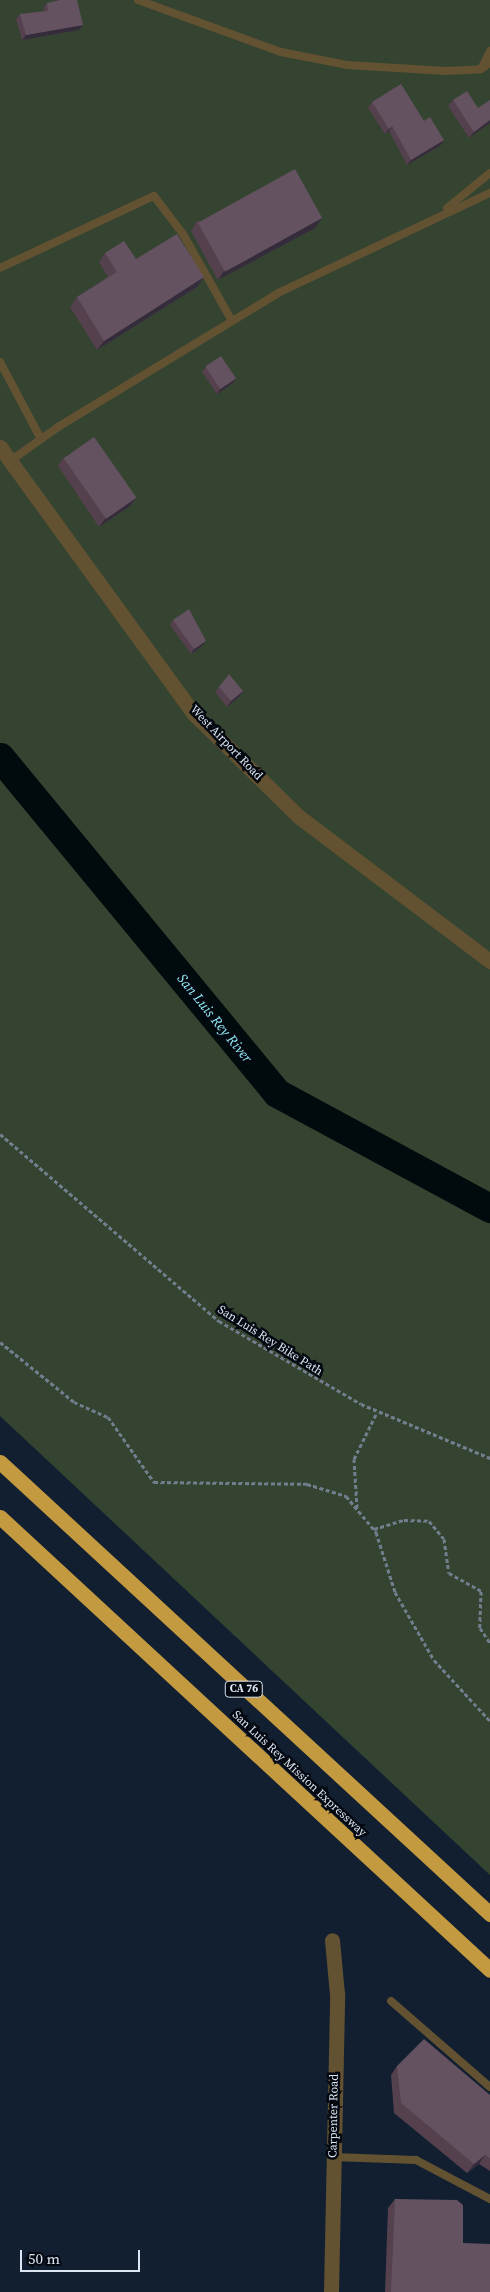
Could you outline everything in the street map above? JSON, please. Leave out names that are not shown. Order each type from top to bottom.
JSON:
[{"type":"highway","name":"San Luis Rey Mission Expressway","points":[[0,1462],[490,1914]]},
{"type":"highway","name":"San Luis Rey Mission Expressway","points":[[0,1517],[490,1970]]},
{"type":"street","name":"West Airport Road","points":[[0,447],[195,715],[298,816],[490,961]]},
{"type":"street","name":"Carpenter Road","points":[[332,1940],[337,1994],[332,2292]]},
{"type":"lane","points":[[138,0],[281,52],[347,65],[481,69],[490,63]]},
{"type":"lane","points":[[481,69],[490,51]]},
{"type":"lane","points":[[440,213],[490,173]]},
{"type":"lane","points":[[10,461],[40,439],[278,292],[440,213],[490,193]]},
{"type":"lane","points":[[0,268],[154,196],[182,234],[232,321]]},
{"type":"lane","points":[[0,362],[40,439]]},
{"type":"lane","points":[[391,2001],[490,2088]]},
{"type":"lane","points":[[333,2157],[416,2160],[490,2199]]},
{"type":"path","name":"San Luis Rey Bike Path","points":[[0,1134],[219,1321],[285,1364],[377,1412],[490,1458]]},
{"type":"path","points":[[0,1342],[74,1402],[108,1417],[154,1482],[308,1484],[346,1496],[374,1529],[395,1592],[434,1660],[490,1721]]},
{"type":"path","points":[[357,1509],[354,1459],[377,1412]]},
{"type":"path","points":[[374,1529],[404,1520],[429,1521],[444,1539],[449,1573],[481,1591],[480,1628],[490,1644]]},
{"type":"green space","points":[[0,0],[490,0],[490,1875],[0,1416]]},
{"type":"building","points":[[60,0],[77,0],[83,25],[26,35],[20,14],[48,11],[47,3]]},
{"type":"building","points":[[401,84],[424,121],[430,117],[444,140],[411,160],[392,126],[389,129],[372,102]]},
{"type":"building","points":[[467,91],[478,108],[490,100],[490,120],[474,132],[453,100]]},
{"type":"building","points":[[295,169],[322,218],[225,272],[198,223]]},
{"type":"building","points":[[177,234],[204,277],[104,341],[77,297],[117,272],[105,253],[124,241],[136,259]]},
{"type":"building","points":[[221,356],[236,378],[220,389],[205,367]]},
{"type":"building","points":[[94,437],[136,498],[106,519],[64,458]]},
{"type":"building","points":[[189,609],[206,641],[194,649],[173,620]]},
{"type":"building","points":[[229,674],[243,691],[231,701],[219,687]]},
{"type":"building","points":[[424,2039],[490,2095],[490,2158],[485,2155],[474,2164],[401,2103],[397,2066]]},
{"type":"building","points":[[395,2199],[457,2200],[463,2205],[463,2243],[490,2244],[490,2292],[391,2292]]},
{"type":"waterway","name":"San Luis Rey River","points":[[0,757],[277,1093],[490,1208]]}]
